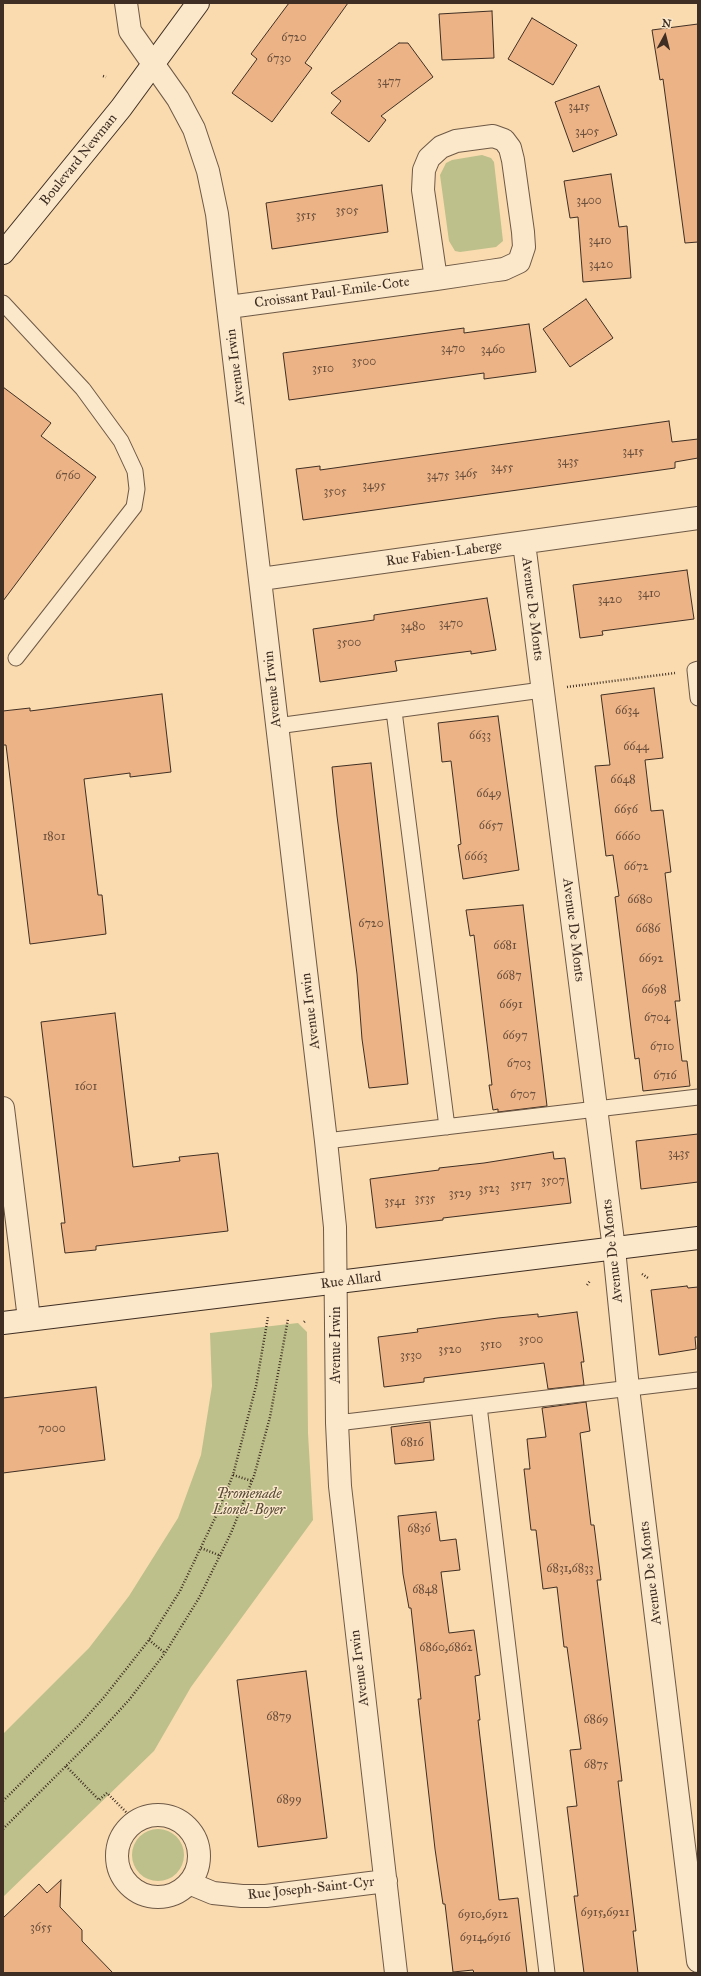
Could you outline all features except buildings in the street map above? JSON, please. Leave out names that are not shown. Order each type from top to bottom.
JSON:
[{"type":"street","name":"Avenue Irwin","points":[[126,3],[130,31],[178,99],[194,129],[208,171],[217,214],[261,579],[335,1228],[337,1422],[340,1486],[396,1973]]},
{"type":"street","name":"Boulevard Newman","points":[[3,254],[122,108],[198,3]]},
{"type":"street","name":"Croissant Paul-Emile-Cote","points":[[229,307],[436,279],[504,269],[519,262],[522,254],[523,232],[513,160],[510,148],[504,140],[487,136],[456,141],[441,147],[429,158],[424,170],[423,190],[436,279]]},
{"type":"street","name":"Rue Fabien-Laberge","points":[[261,579],[698,518]]},
{"type":"street","name":"Avenue De Monts","points":[[524,543],[614,1249],[628,1388],[698,1961]]},
{"type":"street","points":[[3,1108],[29,1320]]},
{"type":"street","name":"Rue Allard","points":[[3,1323],[698,1238]]},
{"type":"street","points":[[163,1814],[176,1818],[186,1825],[194,1836],[199,1848],[199,1861],[196,1874],[189,1883],[178,1892],[166,1897],[153,1897],[140,1894],[129,1886],[121,1876],[117,1864],[116,1851],[120,1838],[127,1827],[135,1821],[150,1815],[163,1814]]},
{"type":"street","name":"Rue Joseph-Saint-Cyr","points":[[189,1883],[213,1893],[254,1896],[289,1894],[386,1881]]},
{"type":"lane","points":[[3,303],[83,389],[121,440],[135,472],[137,489],[134,507],[16,658]]},
{"type":"lane","points":[[696,670],[698,698]]},
{"type":"lane","points":[[277,726],[542,690]]},
{"type":"lane","points":[[394,711],[447,1127]]},
{"type":"lane","points":[[326,1141],[698,1097]]},
{"type":"lane","points":[[337,1422],[698,1380]]},
{"type":"lane","points":[[479,1406],[547,1973]]},
{"type":"path","points":[[542,690],[696,670]]},
{"type":"path","points":[[642,1274],[648,1278]]},
{"type":"path","points":[[587,1286],[590,1281]]},
{"type":"path","points":[[3,1801],[81,1723],[125,1672],[180,1591],[201,1548],[233,1475],[256,1386],[268,1317]]},
{"type":"path","points":[[3,1829],[97,1735],[129,1700],[165,1653],[199,1598],[221,1556],[252,1481],[270,1417],[288,1319]]},
{"type":"path","points":[[233,1475],[252,1481]]},
{"type":"path","points":[[201,1548],[221,1556]]},
{"type":"path","points":[[148,1640],[165,1653]]},
{"type":"path","points":[[66,1766],[100,1800],[107,1793],[135,1821]]},
{"type":"green space","points":[[482,155],[491,158],[494,162],[503,241],[496,247],[460,252],[455,251],[449,241],[440,175],[446,163],[452,160]]},
{"type":"green space","name":"Promenade Lionel-Boyer","points":[[298,1323],[307,1332],[308,1433],[313,1520],[191,1687],[154,1751],[3,1897],[3,1734],[89,1648],[129,1596],[178,1518],[201,1455],[212,1386],[210,1333]]},
{"type":"green space","points":[[153,1829],[163,1829],[173,1833],[180,1840],[184,1850],[184,1860],[180,1870],[173,1877],[163,1881],[153,1881],[143,1877],[136,1870],[132,1860],[132,1850],[136,1840],[143,1833]]}]
